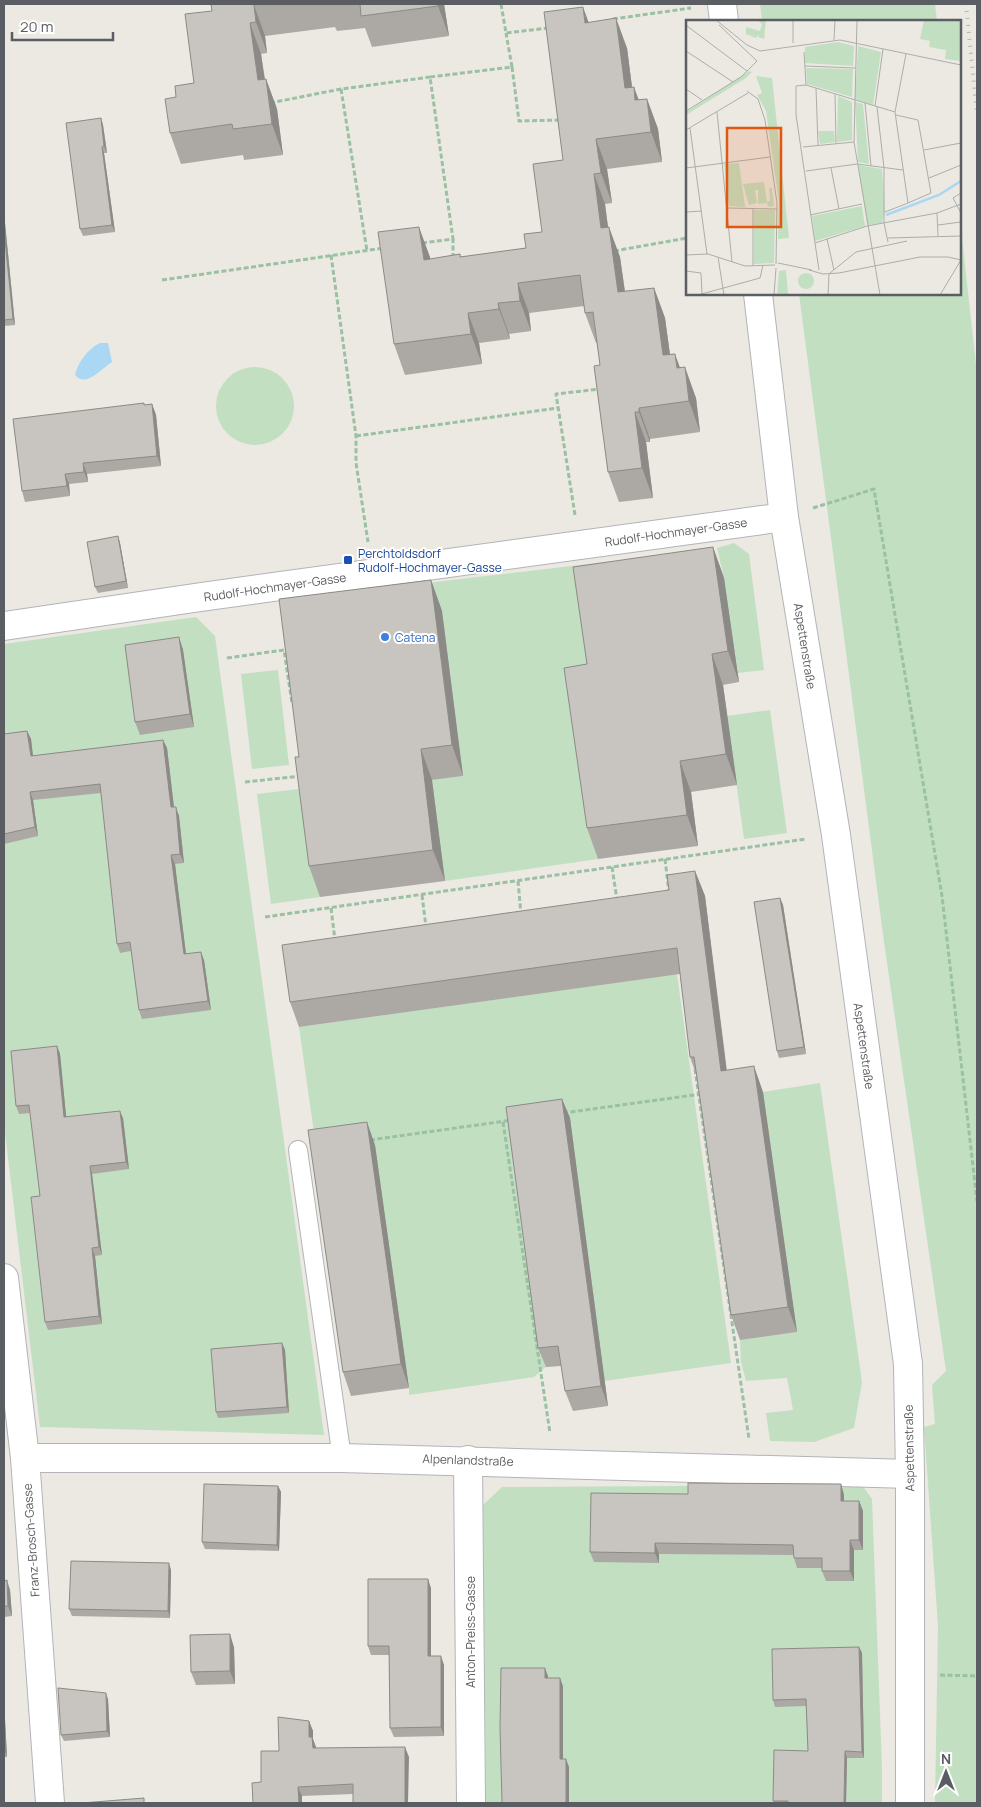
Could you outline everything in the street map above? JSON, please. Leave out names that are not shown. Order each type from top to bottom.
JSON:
[{"type":"street","points":[[722,4],[724,20]]},
{"type":"street","name":"Aspettenstraße","points":[[758,295],[784,518],[836,835],[908,1364],[910,1803]]},
{"type":"street","name":"Rudolf-Hochmayer-Gasse","points":[[4,626],[784,518]]},
{"type":"street","name":"Franz-Brosch-Gasse","points":[[4,1278],[25,1458],[50,1803]]},
{"type":"street","name":"Alpenlandstraße","points":[[25,1458],[468,1460],[910,1474]]},
{"type":"street","name":"Anton-Preiss-Gasse","points":[[468,1460],[471,1803]]},
{"type":"lane","points":[[298,1150],[342,1458]]},
{"type":"path","points":[[501,4],[512,67],[518,121],[567,119]]},
{"type":"path","points":[[611,19],[722,4]]},
{"type":"path","points":[[506,33],[554,27]]},
{"type":"path","points":[[264,104],[341,89],[512,67]]},
{"type":"path","points":[[430,77],[453,239],[453,268]]},
{"type":"path","points":[[341,89],[366,251]]},
{"type":"path","points":[[609,252],[686,238]]},
{"type":"path","points":[[415,244],[453,239]]},
{"type":"path","points":[[162,280],[386,248]]},
{"type":"path","points":[[331,255],[356,436],[356,462],[372,574]]},
{"type":"path","points":[[580,546],[556,394],[606,388]]},
{"type":"path","points":[[356,436],[558,408]]},
{"type":"path","points":[[784,518],[874,490],[942,896],[977,1201]]},
{"type":"path","points":[[226,658],[284,650],[293,708]]},
{"type":"path","points":[[245,782],[303,776]]},
{"type":"path","points":[[265,917],[836,835]]},
{"type":"path","points":[[664,860],[670,899]]},
{"type":"path","points":[[612,867],[617,905]]},
{"type":"path","points":[[518,881],[522,918]]},
{"type":"path","points":[[422,895],[427,932]]},
{"type":"path","points":[[331,908],[336,945]]},
{"type":"path","points":[[694,1065],[754,1469]]},
{"type":"path","points":[[562,1114],[708,1093]]},
{"type":"path","points":[[366,1141],[522,1119]]},
{"type":"path","points":[[503,1122],[554,1463]]},
{"type":"green space","points":[[760,4],[935,4],[937,20],[762,20]]},
{"type":"green space","points":[[961,229],[977,373],[977,1803],[935,1803],[938,1626],[924,1427],[935,1424],[932,1385],[946,1371],[884,942],[799,295],[961,295]]},
{"type":"green space","points":[[247,367],[263,367],[277,373],[288,384],[294,398],[294,414],[288,428],[277,439],[263,445],[247,445],[233,439],[222,428],[216,414],[216,398],[222,384],[233,373]]},
{"type":"green space","points":[[734,543],[749,554],[764,670],[738,673],[724,578],[717,548]]},
{"type":"green space","points":[[613,561],[619,593],[598,695],[575,699],[598,859],[445,881],[432,780],[463,776],[442,611],[401,586]]},
{"type":"green space","points":[[196,617],[215,636],[324,1435],[40,1427],[4,1124],[4,644]]},
{"type":"green space","points":[[278,670],[289,765],[252,769],[241,674]]},
{"type":"green space","points":[[770,710],[787,833],[744,839],[727,716]]},
{"type":"green space","points":[[306,788],[320,897],[271,904],[257,794]]},
{"type":"green space","points":[[677,974],[731,1363],[569,1386],[566,1365],[546,1367],[534,1377],[409,1395],[409,1388],[317,1154],[299,1027]]},
{"type":"green space","points":[[820,1083],[862,1382],[854,1428],[814,1442],[770,1441],[766,1413],[793,1410],[787,1378],[746,1381],[741,1362],[740,1340],[797,1332],[763,1092]]},
{"type":"green space","points":[[862,1485],[872,1499],[882,1803],[486,1803],[483,1505],[502,1487]]},
{"type":"water","points":[[100,343],[108,343],[112,362],[94,376],[84,379],[79,378],[75,375],[81,361],[91,349]]},
{"type":"building","points":[[211,4],[262,4],[254,5],[256,22],[250,23],[258,80],[266,79],[272,124],[233,129],[232,124],[170,133],[165,99],[176,97],[175,86],[194,83],[185,14],[212,11]]},
{"type":"building","points":[[360,4],[437,4],[438,6],[361,16]]},
{"type":"building","points":[[583,7],[585,23],[616,18],[625,88],[634,87],[635,100],[647,99],[651,132],[596,139],[601,173],[594,174],[601,228],[609,227],[618,292],[654,288],[663,355],[675,354],[677,368],[685,367],[689,401],[639,408],[639,412],[635,412],[642,468],[608,472],[594,366],[600,365],[593,312],[585,313],[580,275],[518,283],[520,301],[498,303],[499,309],[468,313],[471,334],[394,344],[378,232],[419,227],[424,260],[460,254],[460,257],[526,248],[524,234],[542,232],[533,164],[563,160],[544,12]]},
{"type":"building","points":[[101,118],[104,146],[102,147],[112,225],[80,229],[66,123]]},
{"type":"building","points":[[4,230],[13,319],[4,320]]},
{"type":"building","points":[[144,403],[144,405],[152,404],[157,456],[83,463],[84,472],[65,474],[67,486],[22,491],[13,419]]},
{"type":"building","points":[[118,536],[126,581],[95,587],[87,542]]},
{"type":"building","points":[[713,547],[728,651],[712,654],[726,754],[680,761],[687,815],[587,828],[564,668],[587,664],[573,567]]},
{"type":"building","points":[[431,580],[452,745],[421,749],[433,850],[309,866],[295,757],[299,757],[279,599]]},
{"type":"building","points":[[179,637],[190,714],[135,722],[125,645]]},
{"type":"building","points":[[27,731],[31,756],[163,740],[171,807],[176,807],[180,854],[171,855],[184,954],[201,952],[208,1001],[139,1010],[130,942],[117,944],[100,784],[30,792],[35,827],[4,834],[4,734]]},
{"type":"building","points":[[695,871],[721,1071],[754,1066],[788,1307],[731,1315],[694,1057],[690,1057],[677,948],[290,1002],[282,945],[669,890],[667,875]]},
{"type":"building","points":[[780,898],[804,1047],[777,1051],[754,902]]},
{"type":"building","points":[[57,1046],[64,1117],[120,1111],[126,1162],[90,1166],[99,1247],[92,1248],[99,1316],[45,1322],[31,1197],[40,1196],[29,1105],[16,1106],[11,1051]]},
{"type":"building","points":[[562,1099],[601,1386],[565,1391],[558,1346],[538,1348],[506,1107]]},
{"type":"building","points":[[367,1122],[401,1364],[343,1372],[308,1130]]},
{"type":"building","points":[[282,1343],[287,1407],[216,1412],[211,1349]]},
{"type":"building","points":[[688,1483],[841,1484],[841,1501],[859,1501],[859,1540],[850,1540],[850,1571],[822,1571],[822,1558],[794,1558],[793,1545],[655,1543],[655,1553],[590,1552],[591,1493],[688,1494]]},
{"type":"building","points":[[204,1484],[278,1486],[277,1545],[202,1542]]},
{"type":"building","points":[[71,1561],[169,1563],[168,1611],[69,1609]]},
{"type":"building","points":[[368,1579],[428,1579],[428,1656],[441,1656],[441,1727],[390,1728],[389,1646],[368,1646]]},
{"type":"building","points":[[7,1580],[8,1606],[4,1606],[4,1581]]},
{"type":"building","points":[[230,1634],[230,1671],[191,1672],[190,1635]]},
{"type":"building","points":[[859,1647],[862,1752],[845,1751],[844,1803],[788,1803],[788,1801],[773,1801],[774,1750],[808,1751],[806,1699],[773,1700],[772,1649]]},
{"type":"building","points":[[501,1668],[545,1668],[545,1678],[560,1678],[560,1759],[566,1759],[566,1803],[502,1803]]},
{"type":"building","points":[[58,1688],[106,1693],[107,1731],[61,1735]]},
{"type":"building","points":[[278,1717],[309,1721],[309,1737],[312,1737],[313,1748],[405,1747],[405,1803],[353,1803],[353,1784],[298,1787],[299,1803],[253,1803],[252,1783],[261,1782],[261,1751],[279,1751]]},
{"type":"building","points":[[144,1798],[144,1803],[82,1803]]},
{"type":"railway","points":[[966,4],[977,114]]},
{"type":"place","name":"Perchtoldsdorf Rudolf-Hochmayer-Gasse","points":[[348,560]]},
{"type":"place","name":"Catena","points":[[385,637]]}]
